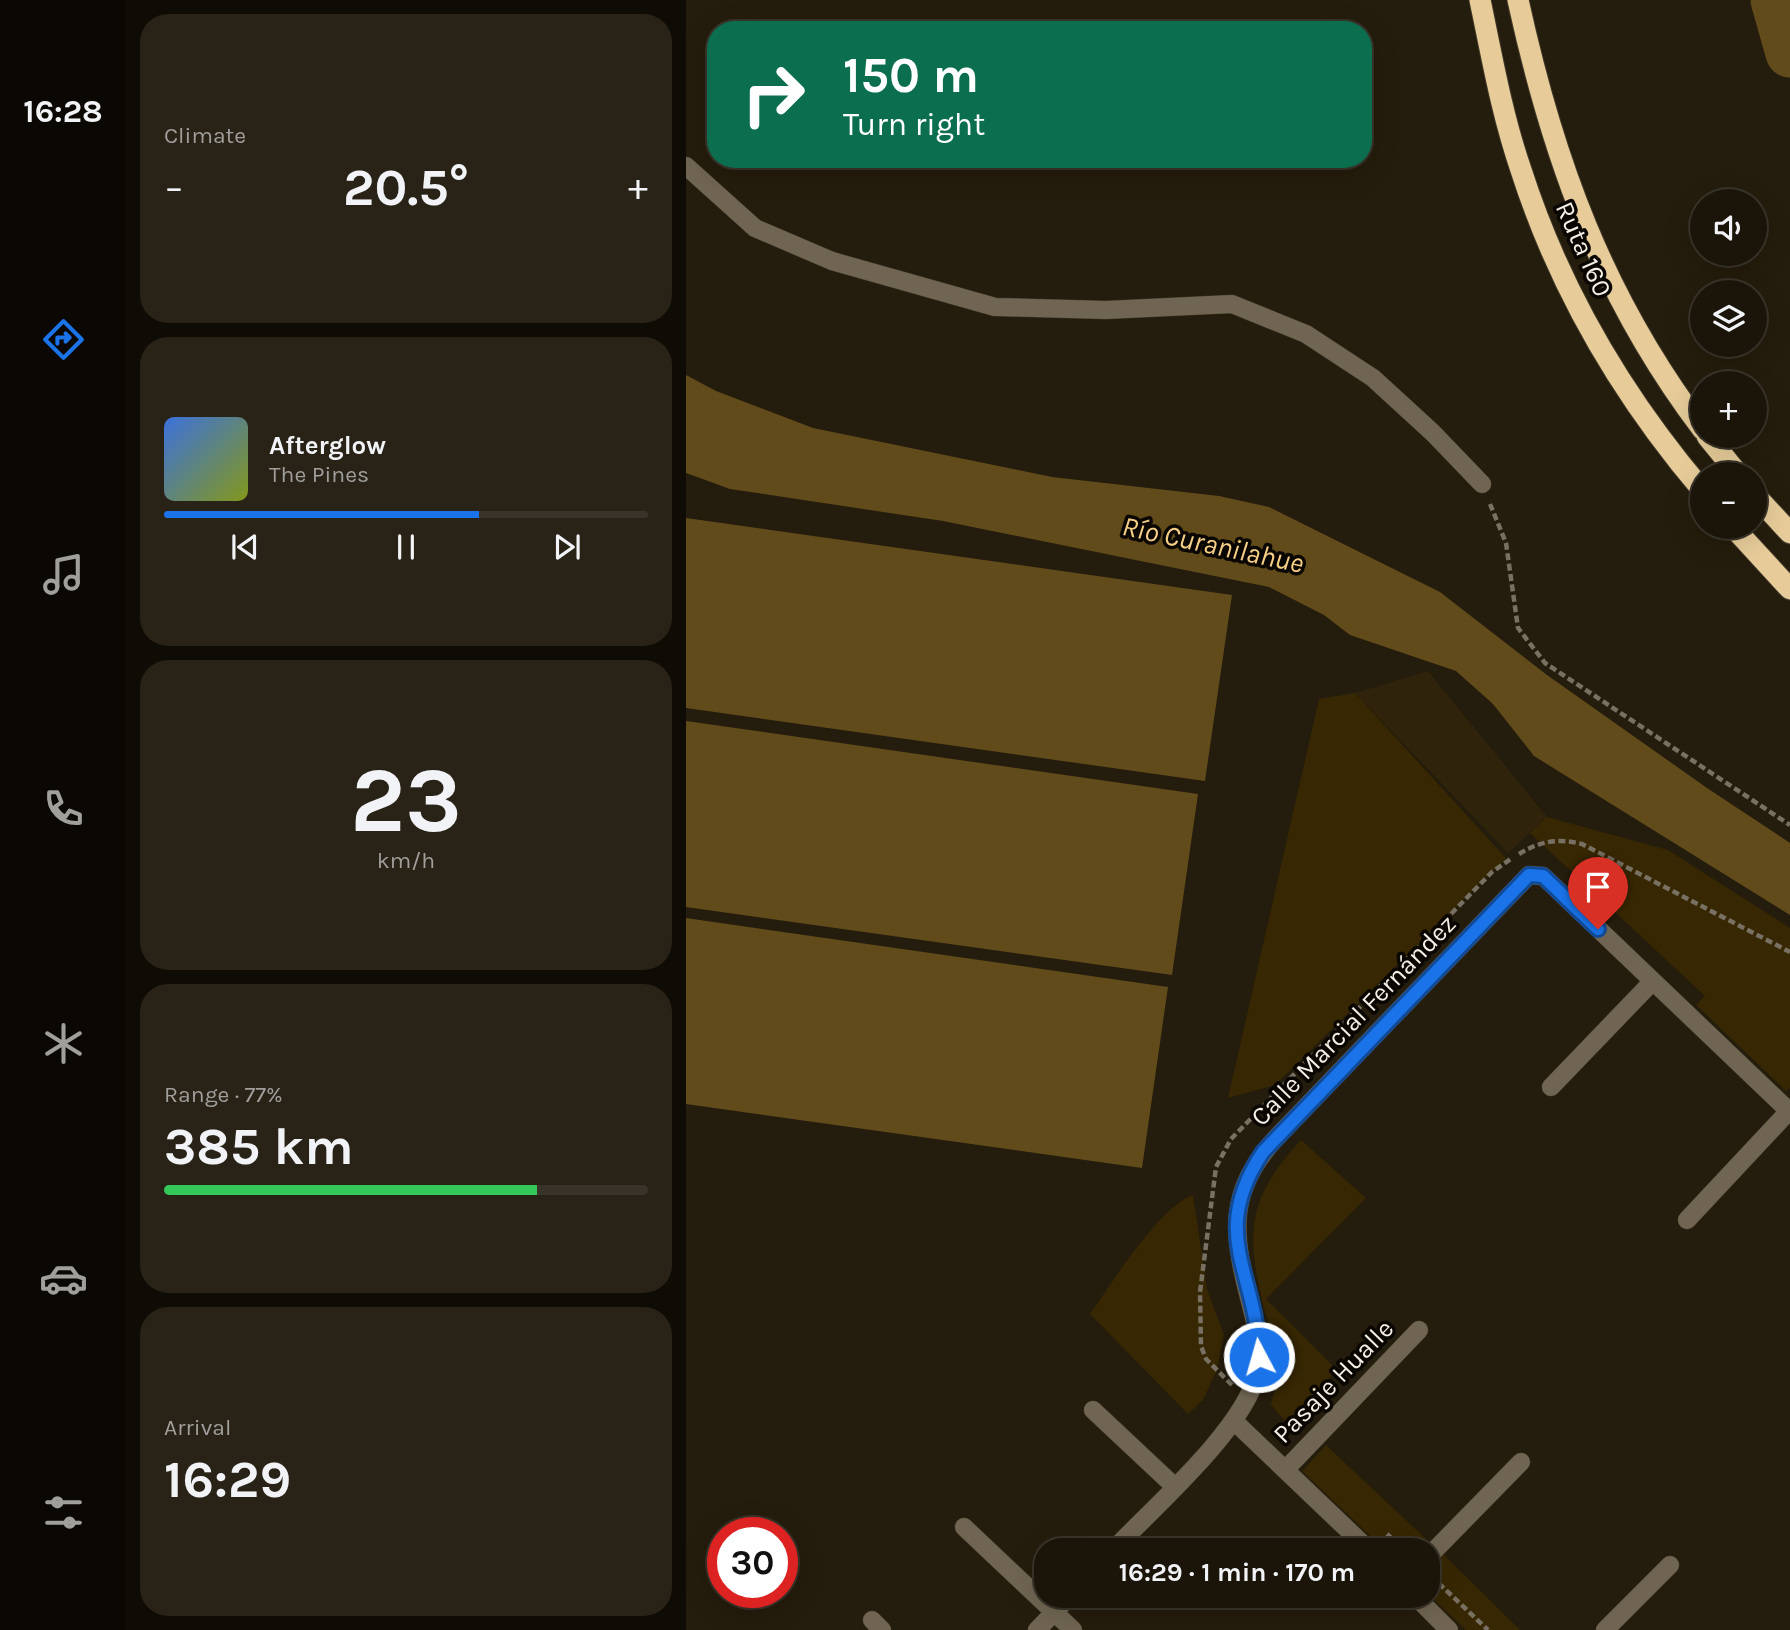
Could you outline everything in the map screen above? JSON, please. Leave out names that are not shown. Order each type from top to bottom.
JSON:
[{"type":"highway","name":"Ruta 160","points":[[1480,0],[1497,82],[1520,169],[1559,269],[1618,378],[1690,474]]},
{"type":"highway","name":"Ruta 160","points":[[1518,0],[1549,123],[1584,226],[1622,307],[1690,410]]},
{"type":"highway","points":[[1717,448],[1728,462]]},
{"type":"highway","points":[[1767,508],[1790,533]]},
{"type":"highway","points":[[1744,539],[1790,589]]},
{"type":"street","points":[[686,166],[755,228],[832,261],[995,307],[1106,310],[1232,304],[1306,334],[1373,379],[1433,433],[1482,484]]},
{"type":"street","name":"Calle Marcial Fernández","points":[[1124,1538],[1235,1422],[1247,1399],[1257,1371],[1259,1342],[1237,1251],[1235,1230],[1237,1208],[1251,1169],[1270,1144],[1529,875],[1543,876],[1653,981]]},
{"type":"street","points":[[1551,1087],[1653,981],[1789,1112],[1687,1220]]},
{"type":"street","name":"Pasaje Hualle","points":[[1286,1469],[1419,1329]]},
{"type":"street","points":[[1093,1410],[1174,1486]]},
{"type":"street","points":[[1235,1422],[1356,1538]]},
{"type":"street","points":[[1440,1546],[1521,1462]]},
{"type":"street","points":[[964,1527],[1073,1630]]},
{"type":"street","points":[[1605,1630],[1670,1565]]},
{"type":"street","points":[[1037,1630],[1058,1608]]},
{"type":"street","points":[[1427,1608],[1449,1630]]},
{"type":"path","points":[[1482,484],[1506,543],[1518,628],[1545,663],[1790,825]]},
{"type":"path","points":[[1247,1399],[1206,1359],[1201,1346],[1200,1292],[1216,1167],[1231,1139],[1492,872],[1541,842],[1565,840],[1582,844],[1790,952]]},
{"type":"path","points":[[1385,1533],[1391,1538]]},
{"type":"path","points":[[1440,1584],[1488,1630]]},
{"type":"shaded area","points":[[1428,671],[1547,817],[1508,853],[1355,693]]},
{"type":"shaded area","points":[[1355,693],[1506,858],[1275,1085],[1228,1098],[1319,699]]},
{"type":"shaded area","points":[[1547,817],[1668,850],[1790,928],[1790,1087],[1786,1091],[1696,1005],[1705,996],[1530,833]]},
{"type":"shaded area","points":[[1301,1140],[1366,1198],[1266,1299],[1337,1370],[1288,1424],[1271,1405],[1279,1363],[1259,1285],[1253,1239],[1260,1200],[1269,1181]]},
{"type":"shaded area","points":[[1193,1195],[1207,1289],[1224,1335],[1217,1370],[1203,1400],[1188,1414],[1090,1314],[1151,1230],[1180,1202]]},
{"type":"shaded area","points":[[1326,1445],[1425,1538],[1372,1538],[1302,1471]]},
{"type":"shaded area","points":[[1443,1554],[1520,1630],[1466,1630],[1440,1605],[1440,1557]]},
{"type":"water","points":[[686,375],[716,391],[813,428],[1052,477],[1219,496],[1269,507],[1440,592],[1547,675],[1790,843],[1790,915],[1534,756],[1493,704],[1456,671],[1350,635],[1324,615],[1269,587],[943,521],[730,489],[686,473]]},
{"type":"water","points":[[686,518],[1232,595],[1205,781],[686,708]]},
{"type":"water","points":[[686,721],[1198,794],[1172,975],[686,907]]},
{"type":"water","points":[[686,918],[1168,987],[1142,1168],[686,1104]]},
{"type":"waterway","name":"Río Curanilahue","points":[[1775,0],[1790,53]]},
{"type":"route","points":[[1259,1357],[1257,1328],[1237,1251],[1235,1230],[1237,1208],[1243,1188],[1251,1169],[1263,1152],[1529,875],[1543,876],[1598,929]]}]
